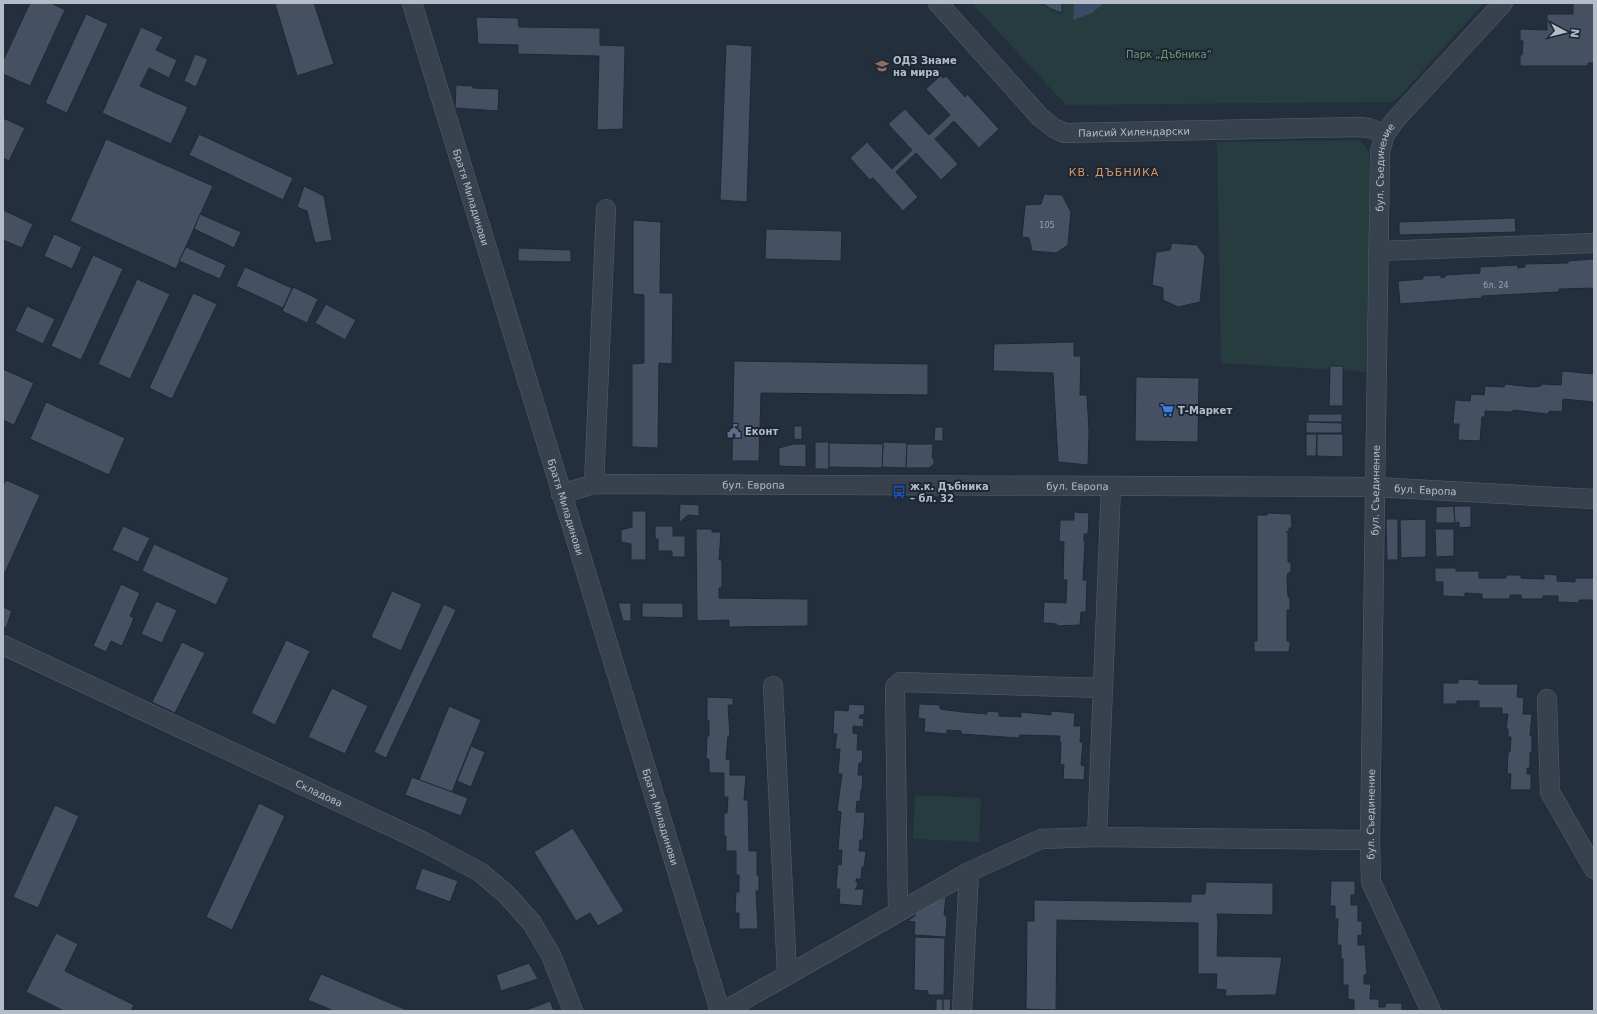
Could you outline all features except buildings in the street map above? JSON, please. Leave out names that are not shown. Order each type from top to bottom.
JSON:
[{"type":"street","name":"Братя Миладинови","points":[[412,3],[720,1011]]},
{"type":"street","name":"Паисий Хилендарски","points":[[938,3],[1040,117],[1054,128],[1064,132],[1359,127],[1369,128],[1385,134]]},
{"type":"street","name":"бул. Съединение","points":[[1431,1011],[1371,882],[1370,840],[1380,152],[1385,134],[1396,119],[1503,3]]},
{"type":"street","points":[[594,484],[606,209]]},
{"type":"street","points":[[1378,251],[1594,243]]},
{"type":"street","name":"бул. Европа","points":[[561,494],[594,484],[1376,487],[1594,499]]},
{"type":"street","points":[[1097,837],[1111,486]]},
{"type":"street","name":"Складова","points":[[3,644],[422,841],[480,872],[506,894],[532,923],[551,955],[573,1011]]},
{"type":"street","points":[[898,912],[895,687],[900,682],[1103,688]]},
{"type":"street","points":[[773,686],[787,974]]},
{"type":"street","points":[[1547,698],[1550,792],[1594,869]]},
{"type":"street","points":[[724,1011],[969,872],[1041,839],[1097,837],[1370,840]]},
{"type":"street","points":[[962,1011],[969,872]]},
{"type":"green space","name":"Парк „Дъбника“","points":[[972,3],[1484,3],[1398,98],[1392,102],[1066,105]]},
{"type":"green space","points":[[1360,140],[1369,152],[1370,372],[1221,363],[1217,142]]},
{"type":"green space","points":[[915,795],[981,798],[979,842],[913,839]]},
{"type":"water","points":[[1074,3],[1104,3],[1092,13],[1073,20]]},
{"type":"place","name":"ОДЗ Знаме на мира","points":[[882,66]]},
{"type":"place","name":"Т-Маркет","points":[[1167,410]]},
{"type":"place","name":"Еконт","points":[[734,431]]},
{"type":"place","name":"ж.к. Дъбника – бл. 32","points":[[899,492]]},
{"type":"district","name":"КВ. ДЪБНИКА","points":[[1114,172]]}]
